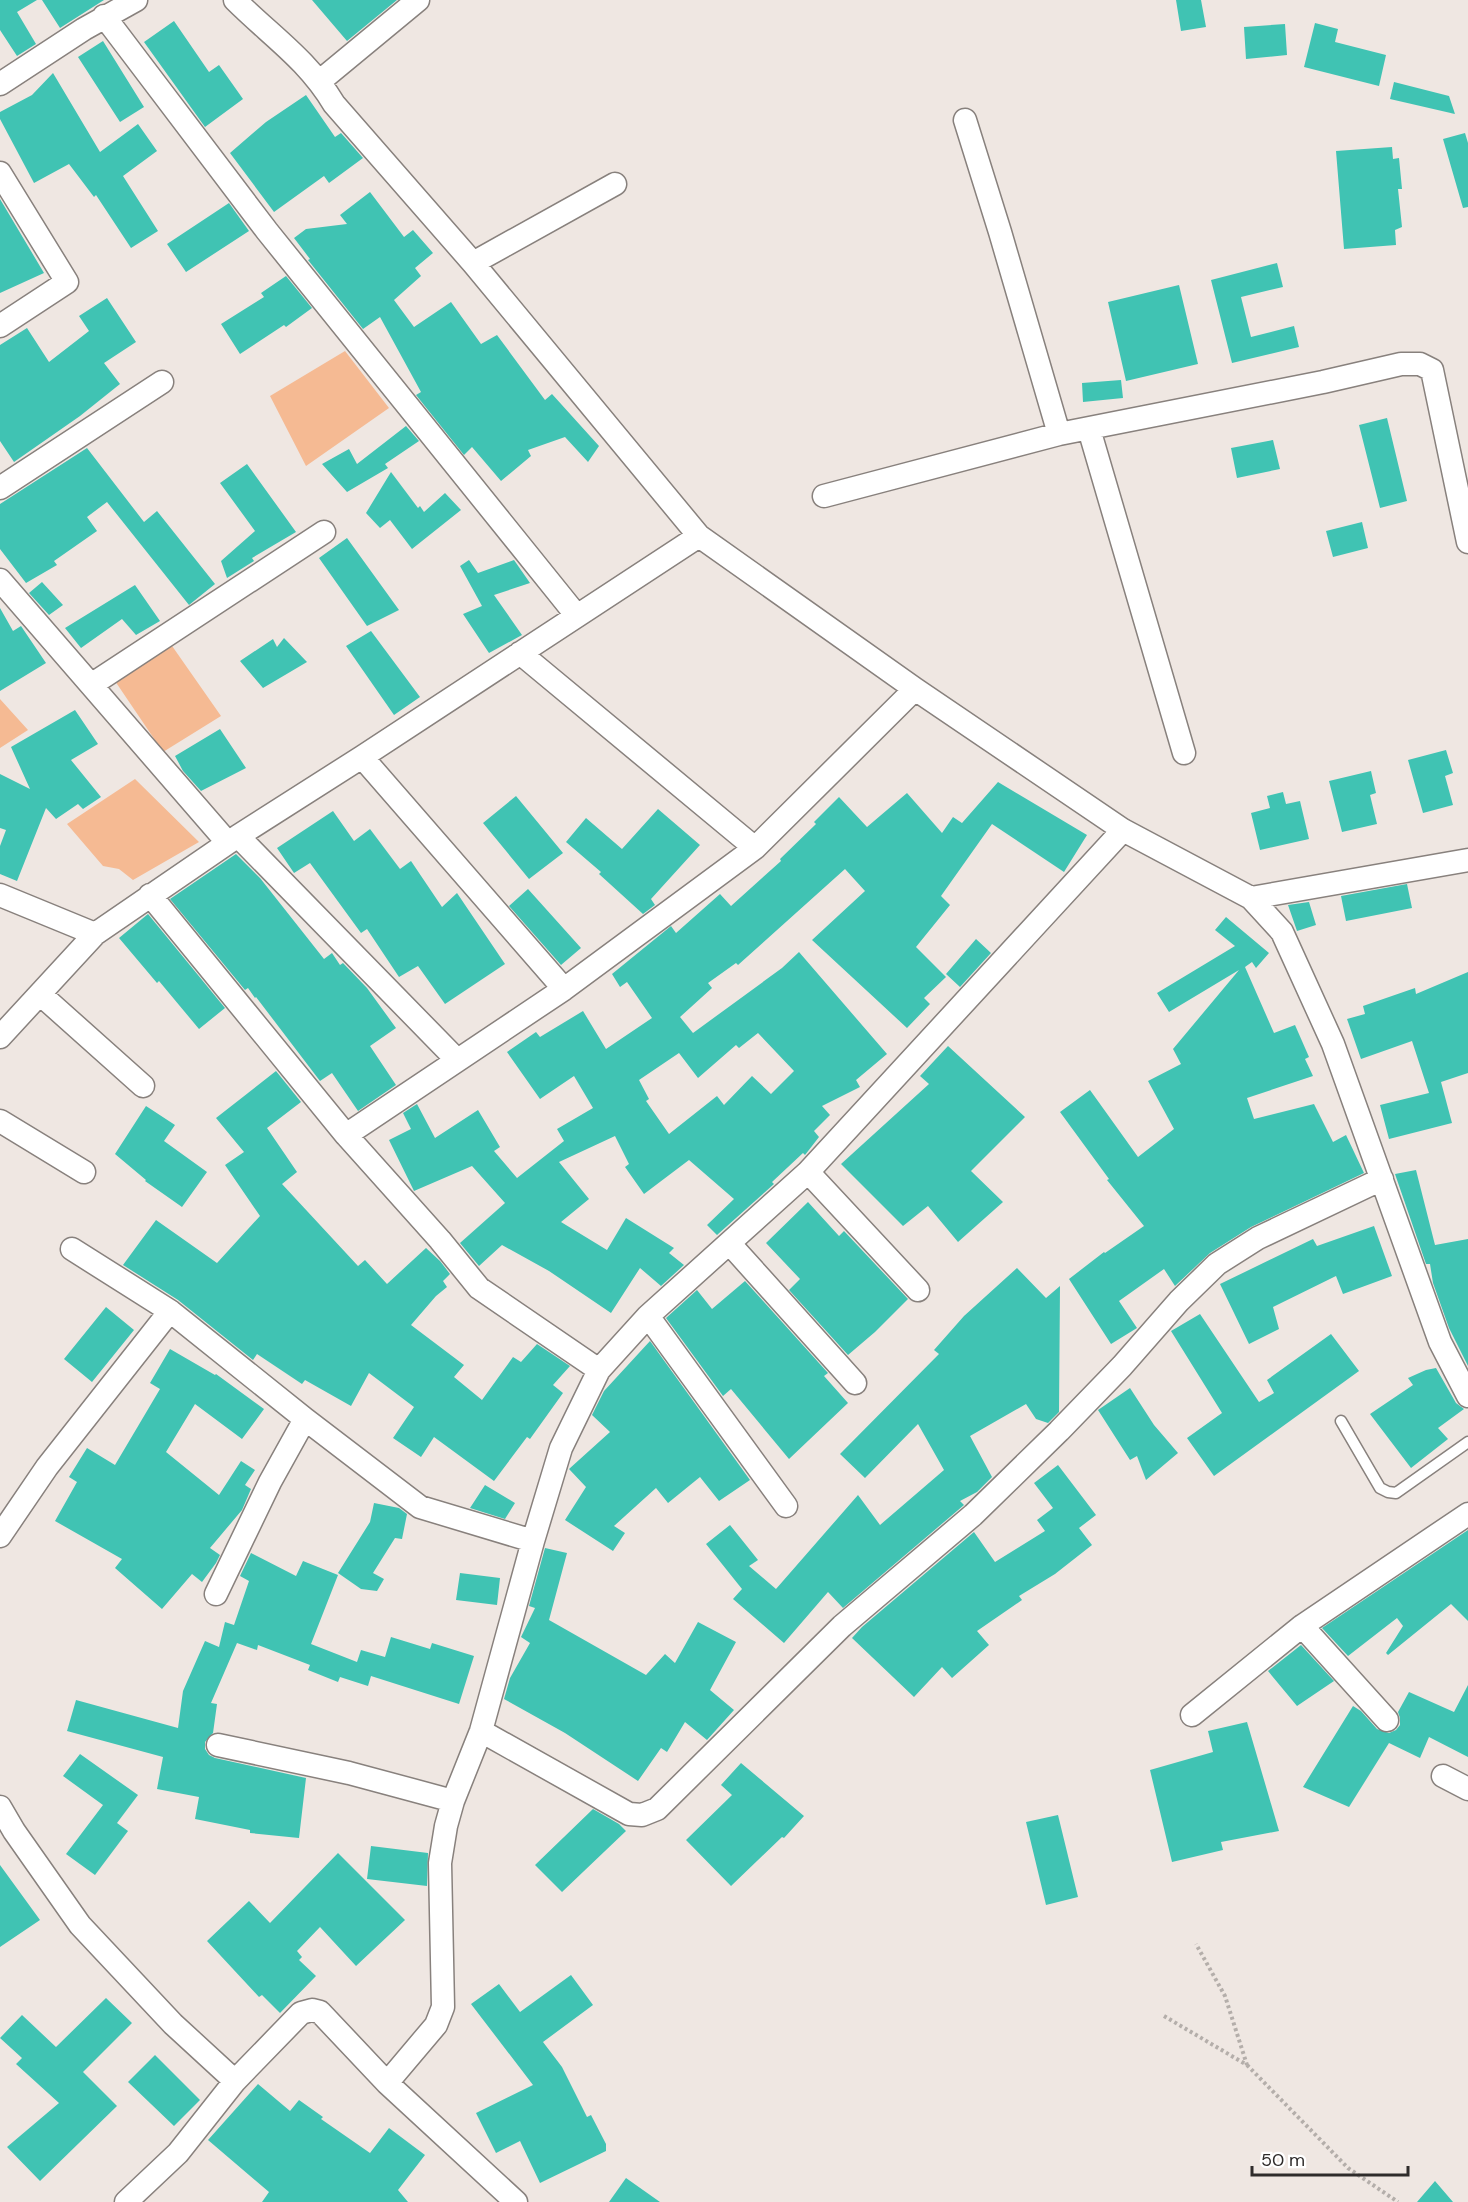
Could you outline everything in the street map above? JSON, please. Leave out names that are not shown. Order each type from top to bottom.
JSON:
[{"type":"street","points":[[0,84],[104,16],[136,0]]},
{"type":"street","points":[[235,0],[306,65],[320,81],[334,104],[473,263],[699,536],[915,689],[1123,830],[1251,898],[1282,932],[1333,1044],[1440,1342],[1468,1396]]},
{"type":"street","points":[[320,81],[418,0]]},
{"type":"street","points":[[104,16],[267,231],[577,616]]},
{"type":"street","points":[[965,120],[1059,434]]},
{"type":"street","points":[[0,173],[67,282],[0,327]]},
{"type":"street","points":[[473,263],[615,184]]},
{"type":"street","points":[[824,496],[1059,434],[1323,382],[1401,364],[1420,364],[1432,370],[1468,542]]},
{"type":"street","points":[[0,488],[162,382]]},
{"type":"street","points":[[1089,429],[1184,753]]},
{"type":"street","points":[[91,685],[324,532]]},
{"type":"street","points":[[0,1037],[95,934],[233,840],[699,536]]},
{"type":"street","points":[[0,580],[91,685],[233,840],[458,1060]]},
{"type":"street","points":[[520,653],[755,848]]},
{"type":"street","points":[[346,1135],[564,989],[755,848],[915,689]]},
{"type":"street","points":[[362,757],[564,989]]},
{"type":"street","points":[[387,2083],[436,2025],[443,2007],[440,1863],[446,1826],[453,1801],[481,1731],[532,1541],[561,1448],[598,1370],[648,1317],[808,1172],[1123,830]]},
{"type":"street","points":[[1251,898],[1468,860]]},
{"type":"street","points":[[0,895],[95,934]]},
{"type":"street","points":[[150,895],[346,1135],[440,1240],[479,1288],[598,1370]]},
{"type":"street","points":[[40,994],[143,1086]]},
{"type":"street","points":[[0,1121],[84,1172]]},
{"type":"street","points":[[808,1172],[918,1290]]},
{"type":"street","points":[[481,1731],[629,1814],[642,1815],[657,1809],[842,1626],[973,1515],[1059,1431],[1122,1366],[1179,1300],[1217,1264],[1257,1238],[1382,1179]]},
{"type":"street","points":[[730,1244],[855,1383]]},
{"type":"street","points":[[72,1249],[170,1311],[420,1507],[532,1541]]},
{"type":"street","points":[[0,1536],[47,1467],[170,1311]]},
{"type":"street","points":[[648,1317],[786,1506]]},
{"type":"street","points":[[216,1594],[270,1482],[305,1419]]},
{"type":"street","points":[[1192,1716],[1302,1626],[1468,1514]]},
{"type":"street","points":[[1302,1626],[1387,1720]]},
{"type":"street","points":[[218,1745],[349,1773],[453,1801]]},
{"type":"street","points":[[1443,1776],[1468,1789]]},
{"type":"street","points":[[0,1807],[14,1831],[80,1925],[173,2024],[236,2081]]},
{"type":"street","points":[[126,2202],[178,2153],[236,2081],[301,2013],[312,2010],[320,2012],[387,2083],[516,2202]]},
{"type":"lane","points":[[1341,1421],[1380,1488],[1389,1492],[1396,1493],[1468,1442]]},
{"type":"path","points":[[1196,1944],[1225,1996],[1247,2065]]},
{"type":"path","points":[[1164,2016],[1247,2065],[1348,2169],[1398,2202]]},
{"type":"shaded area","points":[[345,351],[389,408],[306,466],[270,396]]},
{"type":"shaded area","points":[[170,643],[221,716],[163,752],[115,681]]},
{"type":"shaded area","points":[[0,699],[28,730],[0,748]]},
{"type":"shaded area","points":[[135,779],[199,842],[133,880],[119,869],[103,866],[67,824]]},
{"type":"building","points":[[0,0],[37,0],[17,12],[36,44],[17,56],[0,30]]},
{"type":"building","points":[[42,0],[104,0],[60,28]]},
{"type":"building","points":[[312,0],[397,0],[347,41]]},
{"type":"building","points":[[1176,0],[1201,0],[1206,27],[1181,31]]},
{"type":"building","points":[[174,21],[209,72],[219,65],[243,99],[205,127],[144,42]]},
{"type":"building","points":[[1315,23],[1338,29],[1335,42],[1386,55],[1379,86],[1304,67]]},
{"type":"building","points":[[1285,24],[1287,55],[1246,59],[1244,27]]},
{"type":"building","points":[[103,41],[144,107],[120,122],[78,57]]},
{"type":"building","points":[[53,73],[100,152],[138,124],[157,151],[123,176],[158,231],[131,248],[96,195],[94,197],[69,164],[34,183],[0,119],[0,112],[32,95]]},
{"type":"building","points":[[1394,82],[1449,96],[1455,114],[1390,99]]},
{"type":"building","points":[[306,95],[335,137],[341,133],[363,158],[329,183],[324,176],[274,212],[230,153],[266,122]]},
{"type":"building","points":[[1465,133],[1468,143],[1468,207],[1463,208],[1443,139]]},
{"type":"building","points":[[1392,147],[1393,159],[1399,158],[1402,189],[1398,189],[1402,227],[1395,230],[1396,245],[1344,249],[1336,151]]},
{"type":"building","points":[[370,192],[404,237],[413,230],[433,253],[415,268],[421,276],[394,300],[414,327],[451,302],[481,344],[497,335],[545,400],[552,394],[599,446],[588,462],[565,437],[528,450],[531,456],[501,481],[472,447],[464,455],[416,395],[421,392],[380,317],[363,329],[308,260],[310,259],[294,238],[306,229],[347,224],[340,215]]},
{"type":"building","points":[[0,199],[44,273],[0,293]]},
{"type":"building","points":[[229,203],[249,231],[186,272],[167,244]]},
{"type":"building","points":[[1277,263],[1283,287],[1241,297],[1251,337],[1294,326],[1299,347],[1232,363],[1211,280]]},
{"type":"building","points":[[286,276],[312,308],[286,327],[284,325],[240,354],[221,324],[264,297],[261,293]]},
{"type":"building","points":[[1179,285],[1198,364],[1126,381],[1108,302]]},
{"type":"building","points":[[107,298],[136,342],[104,363],[120,384],[80,416],[14,462],[0,441],[0,345],[27,328],[49,362],[89,331],[79,316]]},
{"type":"building","points":[[1121,380],[1123,398],[1083,402],[1082,383]]},
{"type":"building","points":[[1387,418],[1407,501],[1380,508],[1359,425]]},
{"type":"building","points":[[406,426],[419,441],[385,464],[388,468],[347,492],[322,464],[349,449],[357,464]]},
{"type":"building","points":[[1273,440],[1280,469],[1237,478],[1231,448]]},
{"type":"building","points":[[87,448],[144,522],[157,511],[215,584],[189,605],[107,502],[87,517],[97,531],[54,561],[57,565],[26,583],[0,549],[0,504]]},
{"type":"building","points":[[247,464],[296,532],[252,558],[254,561],[227,578],[221,561],[255,531],[220,483]]},
{"type":"building","points":[[391,472],[418,508],[420,506],[424,512],[445,493],[461,510],[412,549],[390,520],[380,528],[366,513]]},
{"type":"building","points":[[1362,522],[1368,548],[1333,557],[1326,531]]},
{"type":"building","points":[[347,538],[399,610],[367,626],[319,558]]},
{"type":"building","points":[[469,560],[478,573],[514,560],[530,583],[494,595],[522,635],[489,653],[463,614],[482,606],[460,566]]},
{"type":"building","points":[[42,582],[63,605],[49,615],[29,593]]},
{"type":"building","points":[[135,585],[160,621],[136,635],[122,619],[81,648],[65,628]]},
{"type":"building","points":[[0,608],[13,631],[21,626],[46,663],[0,691]]},
{"type":"building","points":[[371,631],[420,697],[394,715],[346,646]]},
{"type":"building","points":[[284,638],[307,662],[263,688],[240,661],[273,639],[277,647]]},
{"type":"building","points":[[75,710],[98,744],[71,760],[101,797],[83,809],[78,804],[56,819],[46,808],[17,881],[0,874],[0,846],[6,830],[0,828],[0,774],[30,789],[11,747]]},
{"type":"building","points":[[220,729],[246,768],[201,791],[183,771],[175,756]]},
{"type":"building","points":[[1446,750],[1453,773],[1445,776],[1453,805],[1423,813],[1408,760]]},
{"type":"building","points":[[1371,771],[1376,793],[1370,795],[1377,824],[1342,832],[1329,781]]},
{"type":"building","points":[[998,782],[1087,835],[1064,872],[992,824],[941,896],[950,905],[916,947],[946,977],[924,998],[930,1004],[907,1028],[812,940],[865,891],[845,869],[738,965],[736,963],[708,983],[712,988],[680,1017],[693,1033],[782,968],[799,952],[887,1054],[856,1080],[860,1087],[822,1106],[830,1115],[814,1131],[819,1137],[805,1155],[803,1153],[772,1182],[774,1184],[717,1235],[707,1225],[734,1199],[689,1160],[644,1194],[625,1167],[629,1164],[615,1136],[559,1162],[589,1199],[561,1222],[607,1250],[626,1218],[674,1248],[669,1253],[684,1265],[661,1286],[640,1268],[611,1313],[549,1271],[502,1245],[479,1266],[460,1243],[505,1203],[472,1166],[414,1191],[389,1140],[411,1129],[403,1113],[417,1104],[435,1138],[478,1110],[500,1147],[494,1151],[517,1178],[564,1141],[557,1129],[593,1108],[574,1076],[540,1099],[507,1052],[536,1032],[540,1037],[583,1011],[606,1049],[652,1018],[627,982],[620,987],[612,974],[671,926],[676,933],[720,894],[731,906],[781,861],[780,859],[816,824],[814,822],[839,797],[867,827],[907,793],[942,833],[953,817],[962,823]],"holes":[[[758,1033],[794,1071],[771,1094],[752,1076],[724,1105],[717,1096],[669,1134],[646,1101],[649,1099],[639,1080],[679,1053],[698,1078],[736,1045],[739,1048]]]},
{"type":"building","points":[[1283,792],[1286,804],[1300,801],[1309,839],[1260,850],[1251,813],[1270,808],[1267,796]]},
{"type":"building","points":[[516,796],[563,853],[529,879],[483,823]]},
{"type":"building","points":[[658,809],[700,845],[651,899],[655,905],[643,914],[599,874],[601,872],[566,842],[586,818],[622,849]]},
{"type":"building","points":[[333,811],[354,841],[370,829],[400,869],[411,861],[442,907],[457,893],[505,964],[445,1004],[418,966],[399,977],[367,929],[361,933],[310,863],[294,873],[277,848]]},
{"type":"building","points":[[236,854],[260,878],[324,959],[332,953],[340,965],[343,963],[367,988],[396,1028],[370,1046],[396,1085],[358,1111],[332,1073],[320,1081],[256,997],[248,988],[245,990],[170,899]]},
{"type":"building","points":[[1407,884],[1412,908],[1346,921],[1341,896]]},
{"type":"building","points":[[528,889],[581,948],[561,965],[509,906]]},
{"type":"building","points":[[1309,902],[1316,925],[1297,931],[1288,905]]},
{"type":"building","points":[[148,914],[225,1008],[199,1029],[119,938]]},
{"type":"building","points":[[1226,917],[1269,953],[1256,968],[1252,962],[1245,967],[1274,1033],[1295,1025],[1309,1057],[1305,1059],[1313,1076],[1247,1098],[1254,1119],[1314,1104],[1333,1142],[1346,1135],[1364,1173],[1251,1227],[1210,1253],[1175,1286],[1164,1269],[1119,1301],[1137,1328],[1111,1344],[1069,1279],[1104,1252],[1144,1226],[1107,1180],[1109,1179],[1060,1112],[1090,1090],[1138,1157],[1174,1129],[1148,1081],[1181,1064],[1173,1049],[1239,970],[1169,1012],[1157,993],[1235,946],[1215,930]]},
{"type":"building","points":[[976,939],[991,953],[960,987],[946,974]]},
{"type":"building","points":[[1468,972],[1468,1073],[1441,1082],[1452,1123],[1389,1139],[1380,1105],[1429,1093],[1412,1041],[1361,1059],[1347,1019],[1365,1014],[1363,1006],[1415,988],[1416,994]]},
{"type":"building","points":[[948,1046],[1025,1117],[971,1171],[1003,1202],[958,1242],[928,1206],[903,1226],[841,1164],[929,1084],[920,1076]]},
{"type":"building","points":[[276,1071],[301,1102],[267,1128],[297,1172],[282,1184],[358,1266],[365,1260],[387,1284],[426,1248],[440,1261],[450,1274],[443,1281],[447,1287],[411,1325],[464,1365],[454,1377],[482,1400],[513,1357],[521,1362],[537,1344],[570,1366],[553,1385],[563,1393],[530,1439],[527,1437],[494,1481],[434,1437],[421,1457],[393,1438],[414,1407],[369,1373],[351,1406],[305,1380],[302,1384],[257,1354],[253,1360],[178,1300],[123,1265],[156,1220],[217,1263],[260,1216],[225,1165],[244,1152],[216,1118]]},
{"type":"building","points":[[146,1106],[175,1125],[164,1141],[207,1172],[182,1207],[145,1181],[115,1154]]},
{"type":"building","points":[[1416,1170],[1435,1245],[1468,1239],[1468,1366],[1449,1328],[1433,1283],[1430,1264],[1426,1264],[1395,1174]]},
{"type":"building","points":[[808,1202],[839,1236],[844,1231],[908,1299],[848,1355],[789,1290],[800,1279],[766,1243]]},
{"type":"building","points":[[1374,1226],[1392,1276],[1343,1294],[1336,1276],[1273,1307],[1279,1329],[1249,1344],[1220,1284],[1313,1239],[1317,1246]]},
{"type":"building","points":[[1017,1268],[1046,1298],[1060,1286],[1059,1412],[1048,1423],[1036,1419],[1026,1404],[970,1436],[992,1477],[977,1492],[960,1501],[964,1505],[843,1608],[828,1592],[784,1643],[733,1599],[742,1589],[706,1544],[730,1525],[758,1560],[749,1566],[776,1589],[858,1495],[880,1525],[944,1470],[918,1424],[865,1478],[840,1454],[939,1354],[934,1350],[964,1316]]},
{"type":"building","points":[[745,1281],[828,1373],[824,1376],[848,1403],[789,1459],[731,1389],[723,1396],[666,1318],[697,1290],[712,1309]]},
{"type":"building","points":[[106,1307],[134,1330],[92,1382],[64,1359]]},
{"type":"building","points":[[1200,1314],[1259,1402],[1274,1393],[1267,1380],[1331,1334],[1359,1371],[1214,1476],[1187,1438],[1222,1413],[1171,1331]]},
{"type":"building","points":[[650,1341],[750,1480],[719,1501],[700,1477],[668,1503],[656,1488],[614,1526],[625,1533],[613,1551],[565,1520],[586,1487],[569,1469],[610,1432],[592,1415],[604,1391]]},
{"type":"building","points":[[170,1349],[216,1374],[264,1409],[242,1439],[195,1404],[166,1452],[219,1495],[241,1461],[255,1470],[245,1485],[251,1489],[242,1510],[210,1548],[220,1555],[216,1563],[202,1582],[192,1574],[162,1609],[115,1568],[122,1559],[55,1521],[77,1482],[69,1477],[87,1448],[115,1465],[160,1389],[150,1383]]},
{"type":"building","points":[[1436,1368],[1456,1403],[1464,1409],[1438,1428],[1448,1439],[1411,1468],[1370,1414],[1413,1385],[1408,1378]]},
{"type":"building","points":[[1130,1388],[1154,1425],[1178,1453],[1146,1480],[1137,1456],[1130,1460],[1098,1410]]},
{"type":"building","points":[[1058,1465],[1096,1515],[1079,1528],[1092,1545],[1055,1574],[1019,1596],[1022,1600],[977,1631],[989,1645],[952,1678],[942,1667],[914,1697],[852,1638],[974,1532],[995,1562],[1045,1531],[1037,1520],[1053,1508],[1034,1483]]},
{"type":"building","points":[[485,1485],[515,1503],[505,1519],[470,1508]]},
{"type":"building","points":[[374,1503],[399,1508],[407,1514],[402,1539],[395,1538],[373,1573],[384,1579],[377,1591],[361,1589],[338,1573],[370,1522]]},
{"type":"building","points":[[1468,1530],[1468,1621],[1451,1604],[1388,1655],[1386,1653],[1403,1626],[1397,1618],[1348,1656],[1322,1628]]},
{"type":"building","points":[[545,1548],[567,1553],[549,1620],[646,1675],[665,1654],[675,1663],[698,1622],[736,1642],[710,1690],[734,1710],[707,1740],[685,1722],[667,1752],[661,1748],[638,1781],[565,1733],[504,1699],[510,1678],[530,1643],[521,1637],[535,1608],[529,1606]]},
{"type":"building","points":[[251,1553],[296,1576],[303,1561],[338,1575],[311,1644],[357,1662],[361,1650],[385,1657],[391,1637],[430,1649],[432,1643],[474,1656],[459,1704],[371,1676],[368,1686],[340,1677],[338,1682],[308,1670],[310,1665],[258,1645],[257,1650],[237,1643],[211,1703],[217,1704],[213,1733],[205,1742],[205,1749],[215,1758],[306,1778],[299,1838],[250,1833],[250,1830],[195,1819],[199,1797],[157,1789],[163,1757],[67,1731],[76,1700],[178,1728],[183,1691],[205,1641],[219,1647],[225,1622],[234,1625],[249,1581],[240,1576]]},
{"type":"building","points":[[460,1573],[500,1578],[497,1605],[456,1600]]},
{"type":"building","points":[[1301,1645],[1334,1681],[1297,1706],[1268,1671]]},
{"type":"building","points":[[1468,1685],[1468,1757],[1429,1737],[1420,1758],[1389,1743],[1349,1807],[1303,1787],[1353,1706],[1361,1711],[1377,1729],[1389,1733],[1400,1725],[1398,1712],[1409,1692],[1454,1712]]},
{"type":"building","points":[[1247,1722],[1279,1831],[1221,1842],[1223,1850],[1172,1862],[1150,1770],[1213,1752],[1208,1731]]},
{"type":"building","points":[[80,1754],[138,1795],[117,1823],[128,1831],[95,1875],[66,1854],[103,1805],[63,1776]]},
{"type":"building","points":[[741,1763],[804,1816],[784,1838],[782,1837],[731,1886],[686,1840],[732,1795],[721,1785]]},
{"type":"building","points":[[593,1809],[619,1824],[626,1831],[562,1892],[535,1865]]},
{"type":"building","points":[[1058,1815],[1078,1897],[1046,1905],[1026,1822]]},
{"type":"building","points":[[371,1846],[428,1853],[427,1886],[367,1879]]},
{"type":"building","points":[[338,1853],[405,1920],[356,1966],[320,1927],[297,1951],[302,1957],[299,1960],[316,1976],[280,2013],[262,1995],[259,1997],[207,1941],[249,1901],[270,1923]]},
{"type":"building","points":[[0,1865],[40,1920],[0,1947]]},
{"type":"building","points":[[571,1975],[593,2005],[543,2042],[562,2067],[587,2117],[591,2115],[606,2144],[606,2151],[540,2183],[520,2141],[496,2153],[476,2113],[533,2085],[471,2004],[499,1984],[520,2012]]},
{"type":"building","points":[[106,1998],[132,2023],[83,2072],[117,2106],[40,2181],[7,2147],[59,2103],[16,2064],[22,2058],[0,2038],[22,2015],[56,2047]]},
{"type":"building","points":[[155,2055],[200,2100],[174,2126],[128,2082]]},
{"type":"building","points":[[258,2084],[290,2111],[299,2100],[323,2117],[321,2119],[370,2153],[389,2128],[425,2155],[398,2190],[408,2202],[262,2202],[269,2192],[208,2140]]},
{"type":"building","points":[[626,2178],[660,2202],[609,2202]]},
{"type":"building","points":[[1435,2181],[1453,2202],[1417,2202]]}]
